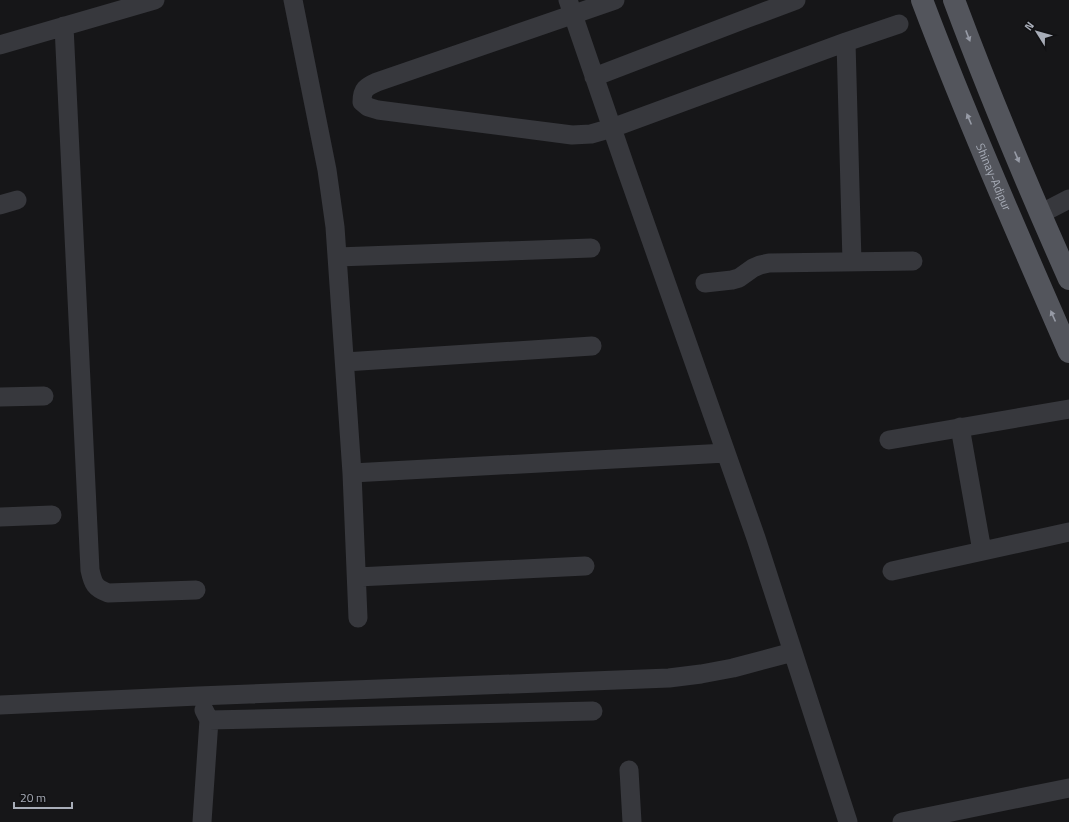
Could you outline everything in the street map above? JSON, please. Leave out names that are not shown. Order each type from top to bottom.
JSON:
[{"type":"main road","name":"Shinay-Adipur","points":[[922,0],[953,81],[1010,218],[1069,352]]},
{"type":"main road","points":[[954,0],[980,70],[1040,214],[1069,279]]},
{"type":"street","points":[[0,45],[155,0]]},
{"type":"street","points":[[293,0],[327,170],[335,226],[352,473],[358,618]]},
{"type":"street","points":[[615,0],[570,7],[377,82],[367,87],[362,94],[362,102],[368,108],[378,110],[572,134],[591,134],[612,128],[899,24]]},
{"type":"street","points":[[594,77],[796,0]]},
{"type":"street","points":[[570,7],[756,538],[848,822]]},
{"type":"street","points":[[64,26],[90,570],[92,583],[100,590],[108,593],[196,590]]},
{"type":"street","points":[[846,42],[852,262]]},
{"type":"street","points":[[1040,214],[1069,199]]},
{"type":"street","points":[[337,257],[591,248]]},
{"type":"street","points":[[705,283],[739,278],[753,268],[769,263],[913,261]]},
{"type":"street","points":[[345,362],[592,346]]},
{"type":"street","points":[[0,397],[44,396]]},
{"type":"street","points":[[889,440],[1069,409]]},
{"type":"street","points":[[960,427],[982,551]]},
{"type":"street","points":[[352,473],[726,453]]},
{"type":"street","points":[[0,517],[52,515]]},
{"type":"street","points":[[892,571],[1069,532]]},
{"type":"street","points":[[357,577],[585,566]]},
{"type":"street","points":[[0,705],[669,678],[733,668],[793,652]]},
{"type":"street","points":[[198,696],[209,720],[202,822]]},
{"type":"street","points":[[209,720],[593,711]]},
{"type":"street","points":[[629,770],[632,822]]},
{"type":"street","points":[[902,822],[1069,788]]}]
